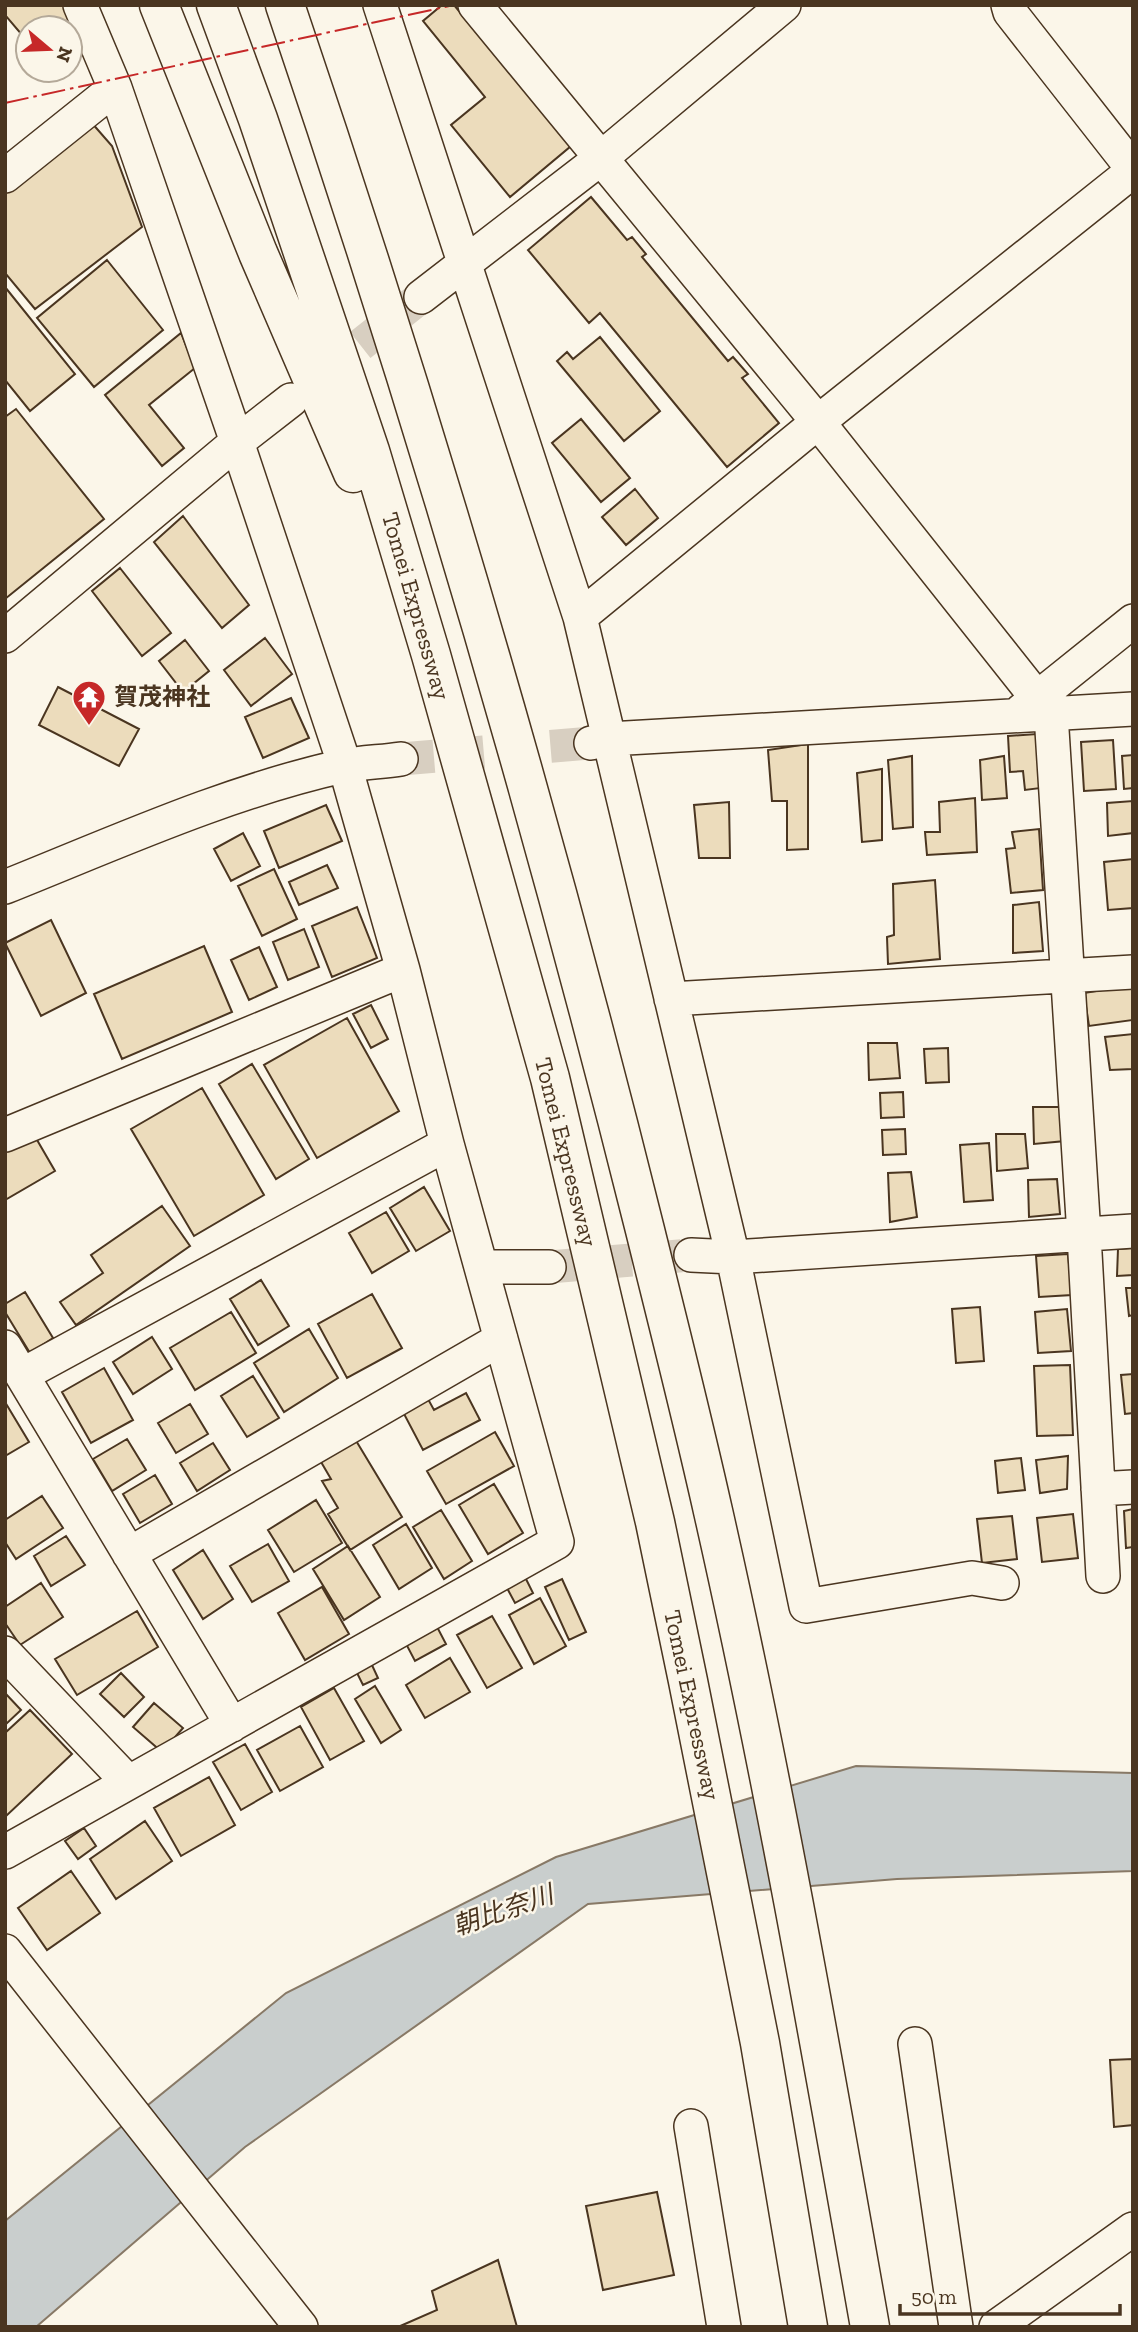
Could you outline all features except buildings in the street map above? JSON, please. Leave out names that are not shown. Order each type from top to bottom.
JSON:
[{"type":"highway","points":[[159,5],[258,253],[431,655]]},
{"type":"highway","name":"Tomei Expressway","points":[[216,5],[370,451],[431,655],[550,1078],[655,1522],[688,1681],[760,2043],[808,2327]]},
{"type":"highway","points":[[285,5],[349,195],[473,592],[621,1133],[714,1512],[817,2026],[870,2327]]},
{"type":"street","points":[[5,1852],[556,1542],[447,1144],[403,970],[345,766],[237,442],[114,88],[80,5]]},
{"type":"street","points":[[380,5],[580,617],[600,741],[671,999],[733,1257],[806,1606],[972,1578],[1002,1583]]},
{"type":"street","points":[[475,5],[818,422],[1035,709],[1066,976],[1084,1235],[1102,1576]]},
{"type":"street","points":[[421,298],[600,159],[784,5]]},
{"type":"street","points":[[580,617],[818,422],[1128,182],[1010,12],[1008,5]]},
{"type":"street","points":[[5,176],[114,88]]},
{"type":"street","points":[[5,636],[291,400]]},
{"type":"street","points":[[1035,709],[1133,621]]},
{"type":"street","points":[[600,741],[1035,709],[1133,709]]},
{"type":"street","points":[[5,887],[210,807],[282,783],[345,766],[401,759]]},
{"type":"street","points":[[5,1135],[403,970]]},
{"type":"street","points":[[671,999],[1133,972]]},
{"type":"street","points":[[232,1725],[13,1361],[447,1144]]},
{"type":"street","points":[[691,1255],[733,1257],[1133,1231]]},
{"type":"street","points":[[482,1267],[549,1267]]},
{"type":"street","points":[[129,1555],[501,1339]]},
{"type":"street","points":[[1098,1489],[1133,1487]]},
{"type":"street","points":[[5,1653],[128,1782]]},
{"type":"street","points":[[5,1951],[296,2322]]},
{"type":"street","points":[[915,2044],[957,2327]]},
{"type":"street","points":[[691,2126],[724,2327]]},
{"type":"street","points":[[996,2327],[1133,2230]]},
{"type":"water","name":"朝比奈川","points":[[856,1766],[1133,1773],[1133,1871],[897,1879],[588,1904],[245,2147],[36,2327],[5,2327],[5,2221],[286,1993],[556,1857]]},
{"type":"tunnel","points":[[321,376],[421,297]]},
{"type":"tunnel","points":[[401,759],[591,743]]},
{"type":"tunnel","points":[[549,1267],[691,1255]]},
{"type":"power","points":[[5,103],[454,5]]},
{"type":"place","name":"賀茂神社","points":[[89,727]]}]
